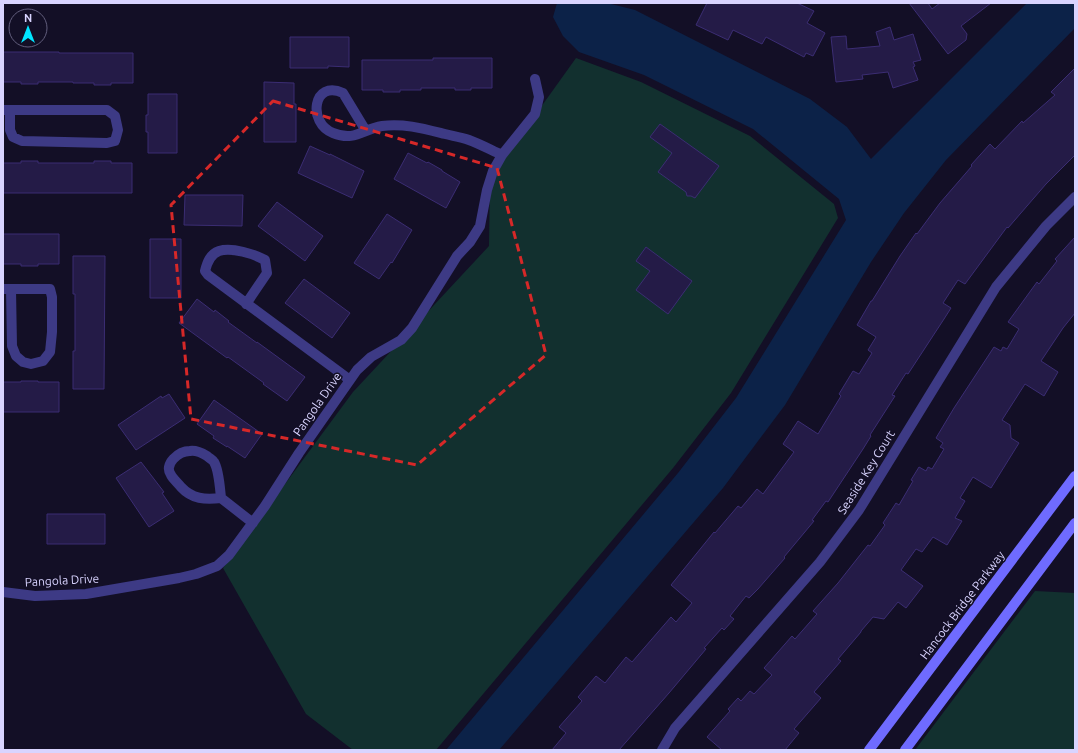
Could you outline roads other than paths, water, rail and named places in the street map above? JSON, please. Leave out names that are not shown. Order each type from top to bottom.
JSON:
[{"type":"main road","name":"Hancock Bridge Parkway","points":[[869,750],[1075,476]]},
{"type":"main road","points":[[905,750],[1075,523]]},
{"type":"street","name":"Pangola Drive","points":[[3,592],[35,596],[86,594],[196,574],[217,566],[229,555],[253,523],[288,472],[299,453],[357,370],[371,358],[401,340],[412,328],[457,256],[470,242],[480,226],[487,190],[493,171],[502,155],[535,114],[539,97],[535,79]]},
{"type":"street","points":[[366,131],[342,93],[337,90],[330,90],[322,94],[318,99],[316,110],[321,124],[332,133],[345,137],[355,136],[382,126],[415,126],[468,140],[502,155]]},
{"type":"street","points":[[6,110],[107,110],[115,116],[118,130],[115,141],[107,143],[22,141],[13,137],[6,110]]},
{"type":"street","name":"Seaside Key Court","points":[[662,750],[675,728],[820,562],[859,510],[996,286],[1046,226],[1075,197]]},
{"type":"street","points":[[246,304],[267,272],[265,260],[255,255],[231,250],[218,251],[207,263],[205,271],[208,275],[246,304],[350,380]]},
{"type":"street","points":[[7,288],[50,289],[52,297],[52,332],[50,352],[43,361],[31,364],[23,362],[16,356],[12,346],[7,288]]},
{"type":"street","points":[[221,498],[218,475],[214,462],[202,453],[190,451],[180,454],[173,459],[169,465],[169,470],[171,475],[184,489],[198,498],[221,498],[253,523]]},
{"type":"water","points":[[557,3],[607,3],[635,10],[810,99],[847,127],[871,159],[1027,3],[1075,3],[1075,28],[946,160],[904,213],[871,262],[785,405],[723,488],[499,750],[446,750],[678,473],[736,398],[846,220],[839,199],[753,129],[644,75],[579,52],[563,36],[553,17]]}]
